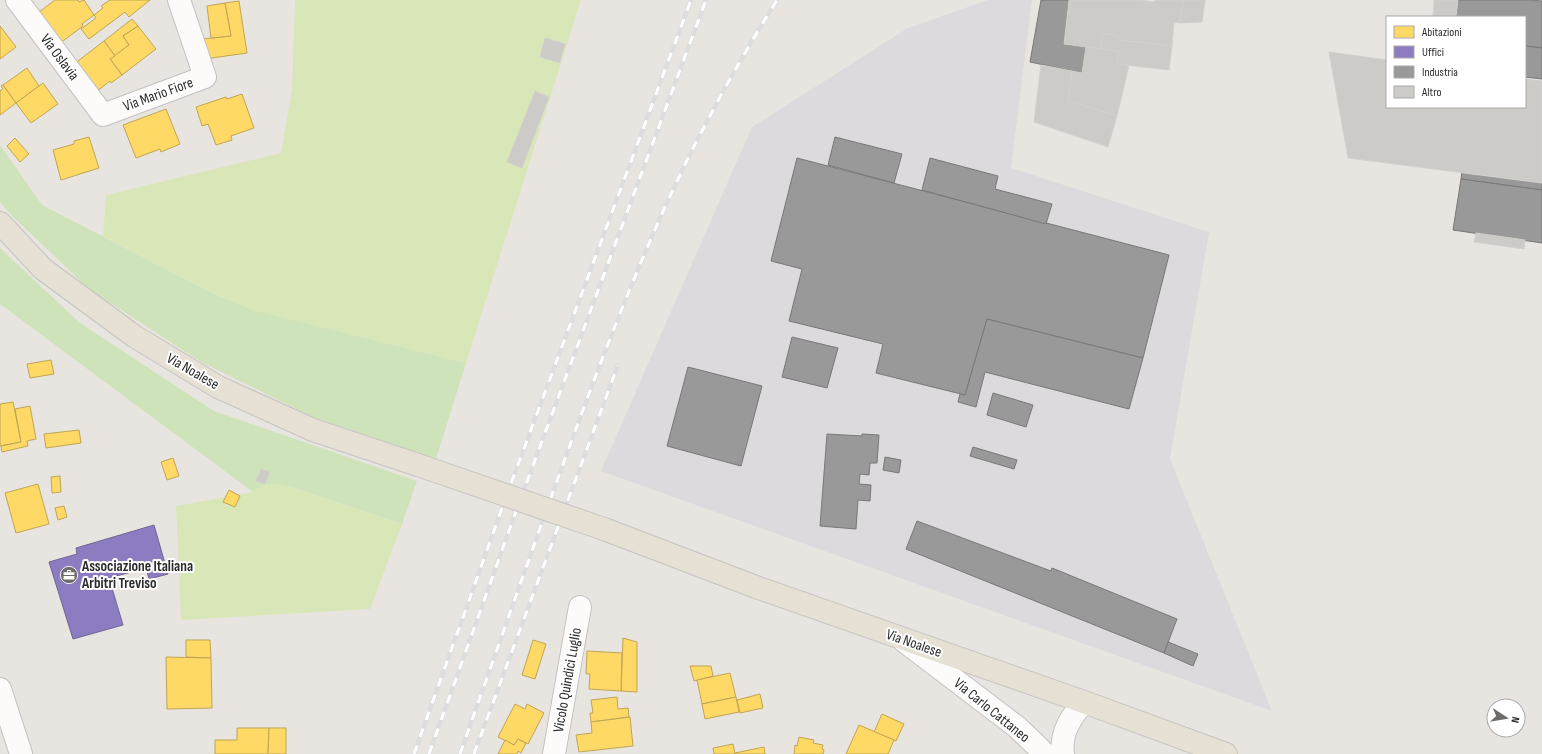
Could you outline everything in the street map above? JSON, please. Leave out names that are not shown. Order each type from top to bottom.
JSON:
[{"type":"main road","name":"Via Noalese","points":[[0,223],[43,269],[134,336],[218,387],[314,430],[604,529],[756,587],[1084,702],[1226,754]]},
{"type":"street","name":"Via Mario Fiore","points":[[103,115],[205,77],[179,0]]},
{"type":"street","name":"Via Oslavia","points":[[27,3],[103,115]]},
{"type":"street","name":"Vicolo Quindici Luglio","points":[[554,754],[580,607]]},
{"type":"street","name":"Via Carlo Cattaneo","points":[[899,638],[1017,727],[1045,754]]},
{"type":"street","points":[[1,698],[21,754]]},
{"type":"street","points":[[1063,754],[1064,734],[1066,729],[1071,718],[1084,702]]},
{"type":"shaded area","points":[[988,0],[1032,0],[1011,168],[1209,232],[1170,459],[1272,711],[601,471],[752,127],[908,28]]},
{"type":"green space","points":[[295,0],[581,0],[466,363],[252,310],[214,294],[103,236],[106,195],[281,153],[292,90]]},
{"type":"green space","points":[[0,145],[42,205],[218,296],[258,311],[466,363],[436,459],[313,417],[201,362],[89,289],[11,215],[0,202]]},
{"type":"green space","points":[[0,248],[80,323],[214,411],[417,481],[402,524],[292,487],[262,485],[253,492],[0,304]]},
{"type":"green space","points":[[274,483],[292,487],[402,524],[370,609],[181,620],[176,506],[253,492],[262,485]]},
{"type":"building: Abitazioni","points":[[55,0],[78,0],[79,2],[84,0],[94,15],[82,24],[83,26],[59,44],[35,15]]},
{"type":"building: Abitazioni","points":[[110,0],[150,0],[129,17],[125,12],[89,39],[81,29],[96,18],[94,15],[103,8],[101,6]]},
{"type":"building: Abitazioni","points":[[239,1],[247,53],[205,59],[202,39],[231,36],[225,3]]},
{"type":"building: Abitazioni","points":[[225,3],[231,36],[211,38],[207,6]]},
{"type":"building: Abitazioni","points":[[132,19],[138,26],[123,36],[129,45],[115,56],[104,41]]},
{"type":"building: Abitazioni","points":[[0,26],[16,47],[0,59]]},
{"type":"building: Abitazioni","points":[[138,26],[156,49],[122,75],[110,59],[129,45],[123,36]]},
{"type":"building: Abitazioni","points":[[104,41],[115,56],[110,59],[122,75],[111,83],[110,81],[96,92],[74,64]]},
{"type":"building: Abitazioni","points":[[27,68],[39,86],[16,103],[3,85]]},
{"type":"building: Abitazioni","points":[[43,83],[58,104],[31,123],[16,103]]},
{"type":"building: Abitazioni","points":[[3,85],[16,103],[0,115],[0,91],[3,89],[1,86]]},
{"type":"building: Abitazioni","points":[[242,94],[254,128],[231,136],[232,140],[216,145],[208,124],[202,126],[196,107],[226,97],[227,99]]},
{"type":"building: Abitazioni","points":[[166,109],[180,144],[161,152],[160,149],[136,158],[123,125]]},
{"type":"building: Abitazioni","points":[[89,137],[99,168],[61,180],[53,150],[74,144],[74,141]]},
{"type":"building: Abitazioni","points":[[15,138],[29,154],[20,162],[7,146]]},
{"type":"building: Abitazioni","points":[[51,360],[54,374],[30,378],[27,364]]},
{"type":"building: Abitazioni","points":[[13,402],[21,442],[0,446],[0,404]]},
{"type":"building: Abitazioni","points":[[30,406],[36,439],[27,441],[28,446],[2,452],[1,446],[21,442],[15,409]]},
{"type":"building: Abitazioni","points":[[79,430],[81,443],[46,448],[44,434]]},
{"type":"building: Abitazioni","points":[[173,458],[179,476],[167,480],[161,462]]},
{"type":"building: Abitazioni","points":[[60,476],[61,492],[52,493],[51,477]]},
{"type":"building: Abitazioni","points":[[38,484],[49,524],[16,533],[5,493]]},
{"type":"building: Abitazioni","points":[[229,490],[240,496],[235,507],[223,502]]},
{"type":"building: Abitazioni","points":[[64,506],[67,517],[58,520],[55,508]]},
{"type":"building: Abitazioni","points":[[623,638],[637,642],[637,692],[621,691]]},
{"type":"building: Abitazioni","points":[[186,640],[210,640],[211,658],[186,657]]},
{"type":"building: Abitazioni","points":[[533,640],[546,644],[535,679],[522,675]]},
{"type":"building: Abitazioni","points":[[587,651],[622,653],[621,691],[589,689],[590,674],[586,674]]},
{"type":"building: Abitazioni","points":[[166,657],[211,658],[212,708],[167,709]]},
{"type":"building: Abitazioni","points":[[690,666],[711,666],[713,676],[694,681]]},
{"type":"building: Abitazioni","points":[[730,673],[736,697],[702,704],[697,680]]},
{"type":"building: Abitazioni","points":[[760,694],[763,708],[740,713],[737,700]]},
{"type":"building: Abitazioni","points":[[617,697],[618,709],[628,708],[629,717],[591,722],[590,713],[593,713],[591,700]]},
{"type":"building: Abitazioni","points":[[736,697],[739,712],[705,719],[702,704]]},
{"type":"building: Abitazioni","points":[[515,704],[525,709],[527,704],[544,713],[528,744],[518,739],[514,745],[498,737]]},
{"type":"building: Abitazioni","points":[[882,714],[904,724],[896,741],[874,732]]},
{"type":"building: Abitazioni","points":[[630,717],[633,746],[579,752],[576,735],[592,733],[591,722]]},
{"type":"building: Abitazioni","points":[[859,725],[894,740],[888,754],[846,754]]},
{"type":"building: Abitazioni","points":[[237,728],[269,728],[268,754],[215,754],[215,740],[237,740]]},
{"type":"building: Abitazioni","points":[[269,728],[286,728],[286,754],[268,754]]},
{"type":"building: Abitazioni","points":[[799,737],[814,740],[813,743],[823,745],[823,754],[794,754],[795,745],[797,746]]},
{"type":"building: Abitazioni","points":[[518,739],[526,743],[521,753],[518,751],[517,754],[498,754],[505,740],[514,745]]},
{"type":"building: Abitazioni","points":[[733,744],[735,754],[714,754],[713,748]]},
{"type":"building: Abitazioni","points":[[764,747],[765,754],[735,754],[735,753]]},
{"type":"building: Uffici","points":[[154,525],[168,574],[149,579],[146,568],[109,578],[123,625],[73,639],[49,562],[77,554],[76,548]]},
{"type":"building: Industria","points":[[1041,0],[1069,0],[1064,44],[1086,47],[1082,73],[1030,62]]},
{"type":"building: Industria","points":[[1458,0],[1542,1],[1542,48],[1526,46],[1526,16],[1456,16]]},
{"type":"building: Industria","points":[[1526,46],[1542,48],[1542,79],[1526,77]]},
{"type":"building: Industria","points":[[835,137],[902,154],[894,183],[828,165]]},
{"type":"building: Industria","points":[[1465,148],[1542,158],[1542,190],[1461,179]]},
{"type":"building: Industria","points":[[797,158],[1169,255],[1143,358],[987,319],[965,395],[876,373],[883,344],[789,321],[802,269],[771,261]]},
{"type":"building: Industria","points":[[930,158],[998,176],[995,189],[1052,204],[1046,224],[922,190]]},
{"type":"building: Industria","points":[[1461,179],[1542,190],[1542,243],[1453,230]]},
{"type":"building: Industria","points":[[987,319],[1143,358],[1129,409],[985,372],[976,407],[958,402],[960,394],[965,395]]},
{"type":"building: Industria","points":[[792,337],[838,348],[827,388],[782,377]]},
{"type":"building: Industria","points":[[688,367],[762,386],[741,466],[667,446]]},
{"type":"building: Industria","points":[[993,393],[1033,405],[1026,427],[987,415]]},
{"type":"building: Industria","points":[[827,434],[862,436],[862,434],[879,435],[877,463],[870,463],[869,475],[860,474],[859,484],[871,485],[870,501],[858,500],[856,529],[820,526]]},
{"type":"building: Industria","points":[[973,447],[1017,460],[1014,469],[970,456]]},
{"type":"building: Industria","points":[[885,457],[901,460],[899,473],[883,470]]},
{"type":"building: Industria","points":[[917,521],[1051,571],[1052,568],[1177,619],[1164,653],[906,549]]},
{"type":"building: Industria","points":[[1168,642],[1198,654],[1193,666],[1164,653]]},
{"type":"building: Altro","points":[[1069,0],[1140,0],[1155,2],[1155,0],[1183,0],[1180,23],[1174,22],[1172,46],[1118,40],[1118,36],[1103,33],[1100,49],[1064,44]]},
{"type":"building: Altro","points":[[1183,0],[1205,0],[1202,22],[1180,23]]},
{"type":"building: Altro","points":[[1434,0],[1458,0],[1456,16],[1433,16]]},
{"type":"building: Altro","points":[[1103,33],[1118,36],[1118,40],[1172,46],[1169,70],[1117,64],[1119,51],[1100,49]]},
{"type":"building: Altro","points":[[545,38],[565,44],[560,63],[540,57]]},
{"type":"building: Altro","points":[[1086,47],[1119,51],[1117,64],[1129,65],[1117,116],[1068,101],[1072,71],[1082,73]]},
{"type":"building: Altro","points":[[1329,52],[1386,60],[1386,108],[1526,108],[1526,79],[1542,81],[1542,183],[1348,158]]},
{"type":"building: Altro","points":[[1041,65],[1072,71],[1068,101],[1117,116],[1108,147],[1034,122]]},
{"type":"building: Altro","points":[[535,91],[549,97],[522,168],[507,162]]},
{"type":"building: Altro","points":[[1476,233],[1525,240],[1524,249],[1474,242]]},
{"type":"building: Altro","points":[[261,469],[270,472],[265,484],[256,481]]},
{"type":"railway","points":[[414,754],[506,497],[691,0]]},
{"type":"railway","points":[[429,754],[519,503],[706,0]]},
{"type":"railway","points":[[460,754],[598,370],[642,261],[670,196],[698,139],[728,82],[777,0]]},
{"type":"railway","points":[[474,754],[618,365]]},
{"type":"place","name":"Associazione Italiana Arbitri Treviso","points":[[69,575]]}]
